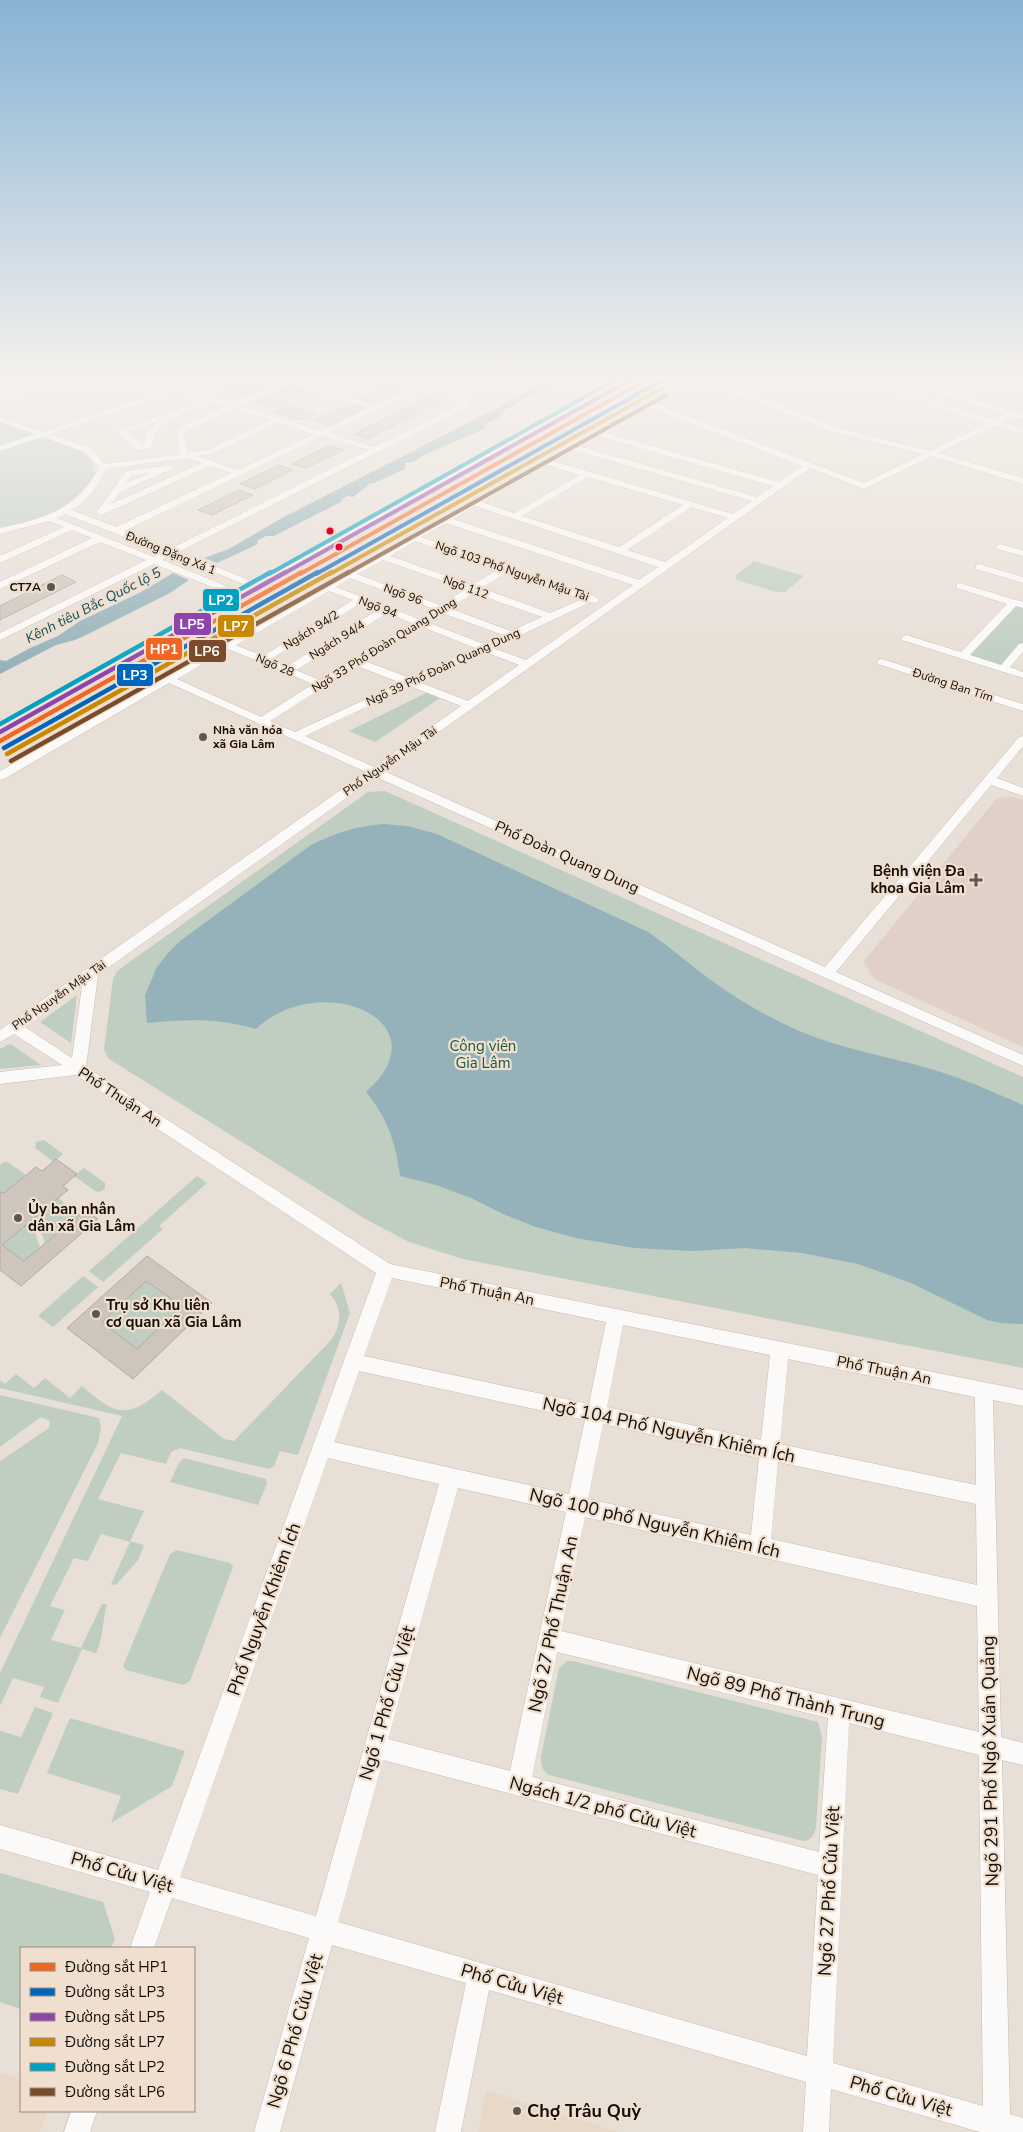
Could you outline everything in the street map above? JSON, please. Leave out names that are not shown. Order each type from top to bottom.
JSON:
[{"type":"highway","points":[[0,730],[450,474]]},
{"type":"highway","points":[[0,722],[456,474]]},
{"type":"street","points":[[0,531],[50,518],[66,511],[92,489],[99,474]]},
{"type":"street","points":[[101,512],[129,474]]},
{"type":"street","points":[[86,519],[186,474]]},
{"type":"street","points":[[116,531],[234,474]]},
{"type":"street","points":[[0,637],[326,474]]},
{"type":"street","points":[[0,776],[524,474]]},
{"type":"street","points":[[515,516],[586,474]]},
{"type":"street","points":[[589,474],[734,517]]},
{"type":"street","points":[[671,474],[758,500]]},
{"type":"street","points":[[743,474],[780,485]]},
{"type":"street","name":"Phố Nguyễn Mậu Tài","points":[[0,1037],[795,474]]},
{"type":"street","points":[[836,474],[864,486],[888,474]]},
{"type":"street","points":[[1001,474],[1023,481]]},
{"type":"street","points":[[475,503],[666,566]]},
{"type":"street","points":[[620,551],[690,504]]},
{"type":"street","name":"Đường Đặng Xá 1","points":[[66,511],[214,570],[245,590]]},
{"type":"street","name":"Đường Đặng Xá 1","points":[[50,518],[197,578],[245,590]]},
{"type":"street","points":[[446,520],[640,584]]},
{"type":"street","points":[[0,560],[72,527]]},
{"type":"street","points":[[0,586],[100,538]]},
{"type":"street","name":"Ngõ 103 Phố Nguyễn Mậu Tài","points":[[414,538],[610,605]]},
{"type":"street","points":[[1000,547],[1023,553]]},
{"type":"street","name":"Ngõ 112","points":[[382,556],[551,617]]},
{"type":"street","points":[[979,567],[1023,580]]},
{"type":"street","name":"Ngõ 33 Phố Đoàn Quang Dung","points":[[262,722],[505,569]]},
{"type":"street","name":"Ngõ 96","points":[[350,575],[512,635]]},
{"type":"street","points":[[960,586],[1018,604],[963,656]]},
{"type":"street","name":"Ngõ 94","points":[[328,588],[526,664]]},
{"type":"street","name":"Ngõ 39 Phố Đoàn Quang Dung","points":[[295,736],[591,598]]},
{"type":"street","name":"Ngách 94/2","points":[[263,660],[360,600]]},
{"type":"street","name":"Ngách 94/4","points":[[288,670],[385,610]]},
{"type":"street","points":[[906,638],[1023,675]]},
{"type":"street","name":"Ngõ 28","points":[[228,645],[321,684]]},
{"type":"street","points":[[1003,668],[1023,646]]},
{"type":"street","points":[[357,662],[469,705]]},
{"type":"street","name":"Đường Ban Tím","points":[[882,662],[1023,708]]},
{"type":"street","name":"Phố Đoàn Quang Dung","points":[[168,679],[1023,1061]]},
{"type":"street","points":[[828,974],[1023,739]]},
{"type":"street","points":[[990,780],[1023,792]]},
{"type":"street","points":[[0,1078],[78,1069],[91,972]]},
{"type":"street","name":"Phố Thuận An","points":[[14,1027],[386,1270],[1023,1398]]},
{"type":"street","name":"Phố Nguyễn Khiêm Ích","points":[[142,1947],[386,1270]]},
{"type":"street","name":"Ngõ 27 Phố Thuận An","points":[[519,1785],[616,1317]]},
{"type":"street","points":[[760,1546],[780,1350]]},
{"type":"street","name":"Ngõ 104 Phố Nguyễn Khiêm Ích","points":[[353,1362],[986,1498]]},
{"type":"street","name":"Ngõ 291 Phố Ngô Xuân Quảng","points":[[984,1390],[997,2128]]},
{"type":"street","name":"Ngõ 100 phố Nguyễn Khiêm Ích","points":[[322,1448],[987,1598]]},
{"type":"street","name":"Ngõ 1 Phố Cửu Việt","points":[[324,1930],[451,1477]]},
{"type":"street","name":"Ngõ 89 Phố Thành Trung","points":[[549,1639],[1023,1754]]},
{"type":"street","name":"Ngõ 27 Phố Cửu Việt","points":[[816,2132],[839,1710]]},
{"type":"street","name":"Ngách 1/2 phố Cửu Việt","points":[[375,1747],[831,1867]]},
{"type":"street","name":"Phố Cửu Việt","points":[[0,1837],[819,2072],[997,2128],[1023,2131]]},
{"type":"street","name":"Ngõ 6 Phố Cửu Việt","points":[[267,2132],[324,1930]]},
{"type":"street","points":[[448,2132],[480,1975]]},
{"type":"street","points":[[77,2132],[84,2112]]},
{"type":"shaded area","name":"Bệnh viện Đa khoa Gia Lâm","points":[[1013,797],[1023,800],[1023,1047],[874,979],[864,961],[997,798]]},
{"type":"shaded area","points":[[0,2073],[20,2080],[20,2112],[48,2112],[40,2132],[0,2132]]},
{"type":"shaded area","name":"Chợ Trâu Quỳ","points":[[486,2090],[618,2132],[478,2132]]},
{"type":"green space","points":[[0,474],[95,474],[87,487],[77,497],[54,512],[28,523],[0,529]]},
{"type":"green space","points":[[754,561],[804,576],[785,592],[776,592],[737,580],[735,576]]},
{"type":"green space","points":[[1014,602],[1023,605],[1023,646],[1003,669],[963,656]]},
{"type":"green space","points":[[426,693],[440,698],[375,742],[349,731]]},
{"type":"green space","name":"Công viên Gia Lâm","points":[[385,791],[1023,1077],[1023,1368],[463,1259],[409,1242],[367,1220],[109,1059],[104,1050],[113,979],[117,971],[368,792]]},
{"type":"green space","points":[[77,995],[71,1043],[40,1022]]},
{"type":"green space","points":[[9,1044],[41,1065],[0,1069],[0,1049]]},
{"type":"green space","points":[[44,1140],[63,1154],[54,1162],[35,1148],[36,1142]]},
{"type":"green space","points":[[6,1161],[26,1175],[4,1193],[0,1192],[0,1165]]},
{"type":"green space","points":[[84,1168],[105,1183],[105,1189],[99,1192],[95,1191],[74,1176]]},
{"type":"green space","points":[[197,1176],[207,1183],[159,1226],[163,1229],[103,1282],[89,1271]]},
{"type":"green space","points":[[58,1198],[79,1214],[45,1243],[36,1216]]},
{"type":"green space","points":[[31,1220],[40,1247],[24,1261],[2,1245]]},
{"type":"green space","points":[[83,1276],[98,1287],[53,1327],[38,1316]]},
{"type":"green space","points":[[146,1281],[182,1306],[137,1349],[102,1322]]},
{"type":"green space","points":[[341,1283],[350,1313],[298,1455],[280,1451],[274,1466],[269,1469],[180,1448],[171,1452],[166,1464],[121,1453],[98,1499],[144,1511],[130,1541],[144,1545],[138,1560],[116,1585],[111,1584],[130,1542],[101,1534],[88,1561],[74,1558],[50,1606],[65,1610],[51,1640],[81,1648],[102,1604],[107,1605],[96,1653],[82,1649],[58,1703],[40,1697],[44,1687],[13,1678],[0,1706],[0,1673],[122,1416],[0,1388],[0,1380],[5,1384],[16,1374],[34,1388],[45,1378],[70,1398],[82,1386],[103,1403],[121,1410],[130,1410],[139,1406],[162,1390],[224,1439],[234,1441],[332,1339],[338,1327],[339,1310],[330,1294]]},
{"type":"green space","points":[[0,1395],[99,1418],[101,1428],[98,1443],[0,1638],[0,1461],[49,1428],[50,1421],[41,1417],[0,1447]]},
{"type":"green space","points":[[184,1458],[266,1479],[267,1484],[258,1505],[170,1482],[179,1463]]},
{"type":"green space","points":[[177,1550],[230,1563],[233,1567],[190,1681],[183,1685],[126,1670],[123,1666],[170,1554]]},
{"type":"green space","points":[[567,1661],[818,1722],[822,1737],[816,1828],[812,1837],[803,1841],[549,1775],[542,1768],[541,1757],[559,1668]]},
{"type":"green space","points":[[35,1707],[53,1713],[18,1794],[0,1789],[0,1731],[21,1737]]},
{"type":"green space","points":[[70,1718],[185,1751],[172,1786],[111,1823],[121,1796],[47,1773]]},
{"type":"green space","points":[[0,1873],[103,1902],[115,1939],[111,1947],[20,1947],[20,2009],[0,2002]]},
{"type":"water","points":[[367,474],[393,474],[367,484],[369,485],[353,497],[348,496],[341,499],[343,501],[274,536],[266,536],[257,541],[258,544],[217,563],[204,558],[229,549],[282,518]]},
{"type":"water","points":[[173,573],[189,580],[170,593],[88,634],[56,645],[0,674],[0,660],[6,661],[58,636],[80,621],[141,592]]},
{"type":"water","name":"Công viên Gia Lâm","points":[[384,824],[407,826],[437,834],[648,932],[734,996],[797,1030],[813,1037],[943,1073],[1023,1105],[1023,1324],[987,1320],[911,1283],[858,1264],[802,1253],[745,1248],[693,1251],[634,1248],[576,1238],[536,1227],[503,1214],[471,1198],[436,1185],[400,1176],[396,1152],[385,1121],[366,1092],[387,1066],[392,1044],[383,1025],[365,1011],[340,1003],[311,1003],[282,1011],[256,1029],[242,1025],[202,1020],[147,1023],[145,995],[157,967],[180,941],[311,845],[346,831]]},
{"type":"building","points":[[260,474],[284,474],[255,489],[240,484]]},
{"type":"building","points":[[239,490],[253,495],[212,515],[198,510]]},
{"type":"building","name":"CT7A","points":[[62,575],[76,582],[0,620],[0,606]]},
{"type":"building","name":"Ủy ban nhân dân xã Gia Lâm","points":[[56,1159],[77,1174],[63,1186],[68,1190],[2,1245],[24,1261],[85,1210],[98,1219],[21,1286],[0,1270],[0,1192],[4,1193],[36,1167],[42,1171]]},
{"type":"building","name":"Trụ sở Khu liên cơ quan xã Gia Lâm","points":[[147,1256],[212,1303],[133,1379],[67,1328]],"holes":[[[146,1281],[182,1306],[137,1349],[102,1322]]]},
{"type":"rail line","name":"LP2","points":[[0,724],[446,474]]},
{"type":"rail line","name":"LP5","points":[[0,732],[461,474]]},
{"type":"rail line","name":"HP1","points":[[0,741],[477,474]]},
{"type":"rail line","name":"LP3","points":[[4,748],[493,474]]},
{"type":"rail line","name":"LP7","points":[[7,754],[507,474]]},
{"type":"rail line","name":"LP6","points":[[11,761],[524,474]]},
{"type":"place","name":"CT7A","points":[[51,587]]},
{"type":"place","name":"Nhà văn hóa xã Gia Lâm","points":[[203,737]]},
{"type":"place","name":"Bệnh viện Đa khoa Gia Lâm","points":[[976,880]]},
{"type":"place","name":"Ủy ban nhân dân xã Gia Lâm","points":[[18,1218]]},
{"type":"place","name":"Trụ sở Khu liên cơ quan xã Gia Lâm","points":[[96,1314]]},
{"type":"place","name":"Chợ Trâu Quỳ","points":[[517,2111]]},
{"type":"water label","name":"Kênh tiêu Bắc Quốc lộ 5","points":[[93,605]]}]
